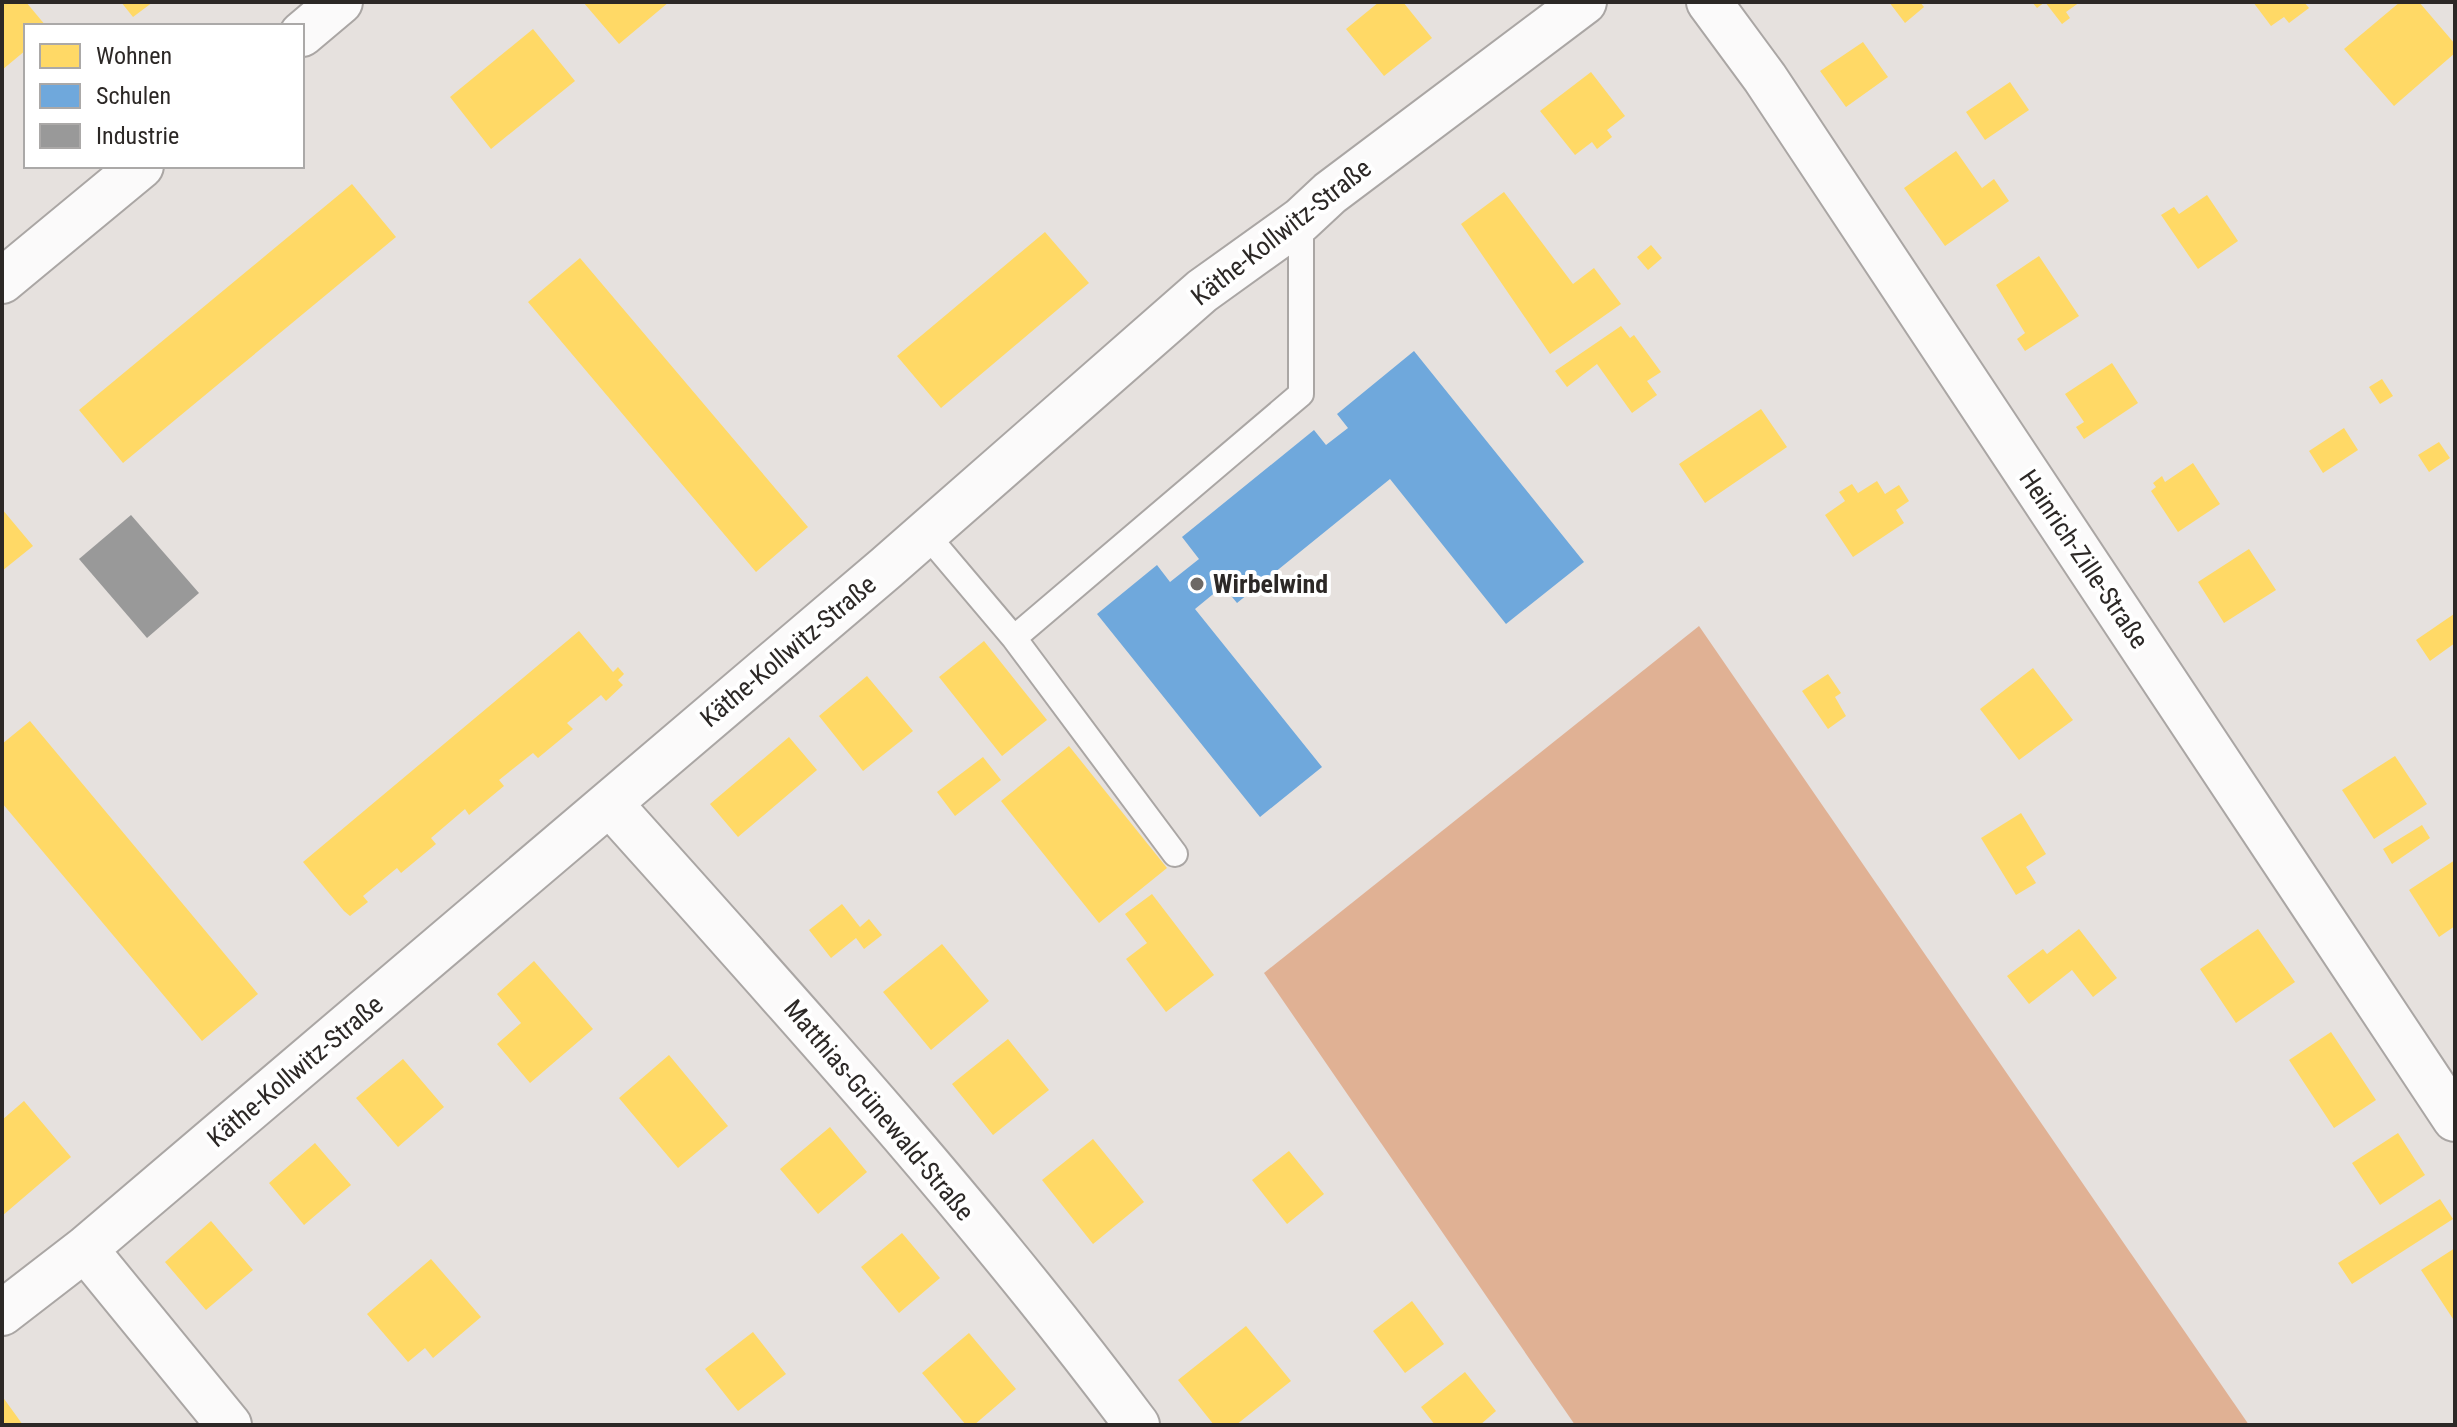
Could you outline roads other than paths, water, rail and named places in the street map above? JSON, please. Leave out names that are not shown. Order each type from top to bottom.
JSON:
[{"type":"street","points":[[304,32],[340,2]]},
{"type":"street","name":"Käthe-Kollwitz-Straße","points":[[2,1313],[85,1249],[610,804],[926,534],[1202,291],[1301,220],[1330,193],[1584,2]]},
{"type":"street","name":"Heinrich-Zille-Straße","points":[[1709,2],[1765,78],[2455,1119]]},
{"type":"street","points":[[2,281],[139,168]]},
{"type":"street","name":"Matthias-Grünewald-Straße","points":[[610,804],[820,1038],[1077,1345],[1137,1425]]},
{"type":"street","points":[[85,1249],[229,1425]]},
{"type":"lane","points":[[1014,638],[1301,394],[1301,220]]},
{"type":"lane","points":[[926,534],[1014,638],[1175,854]]},
{"type":"place","name":"Wirbelwind","points":[[1197,584]]}]
